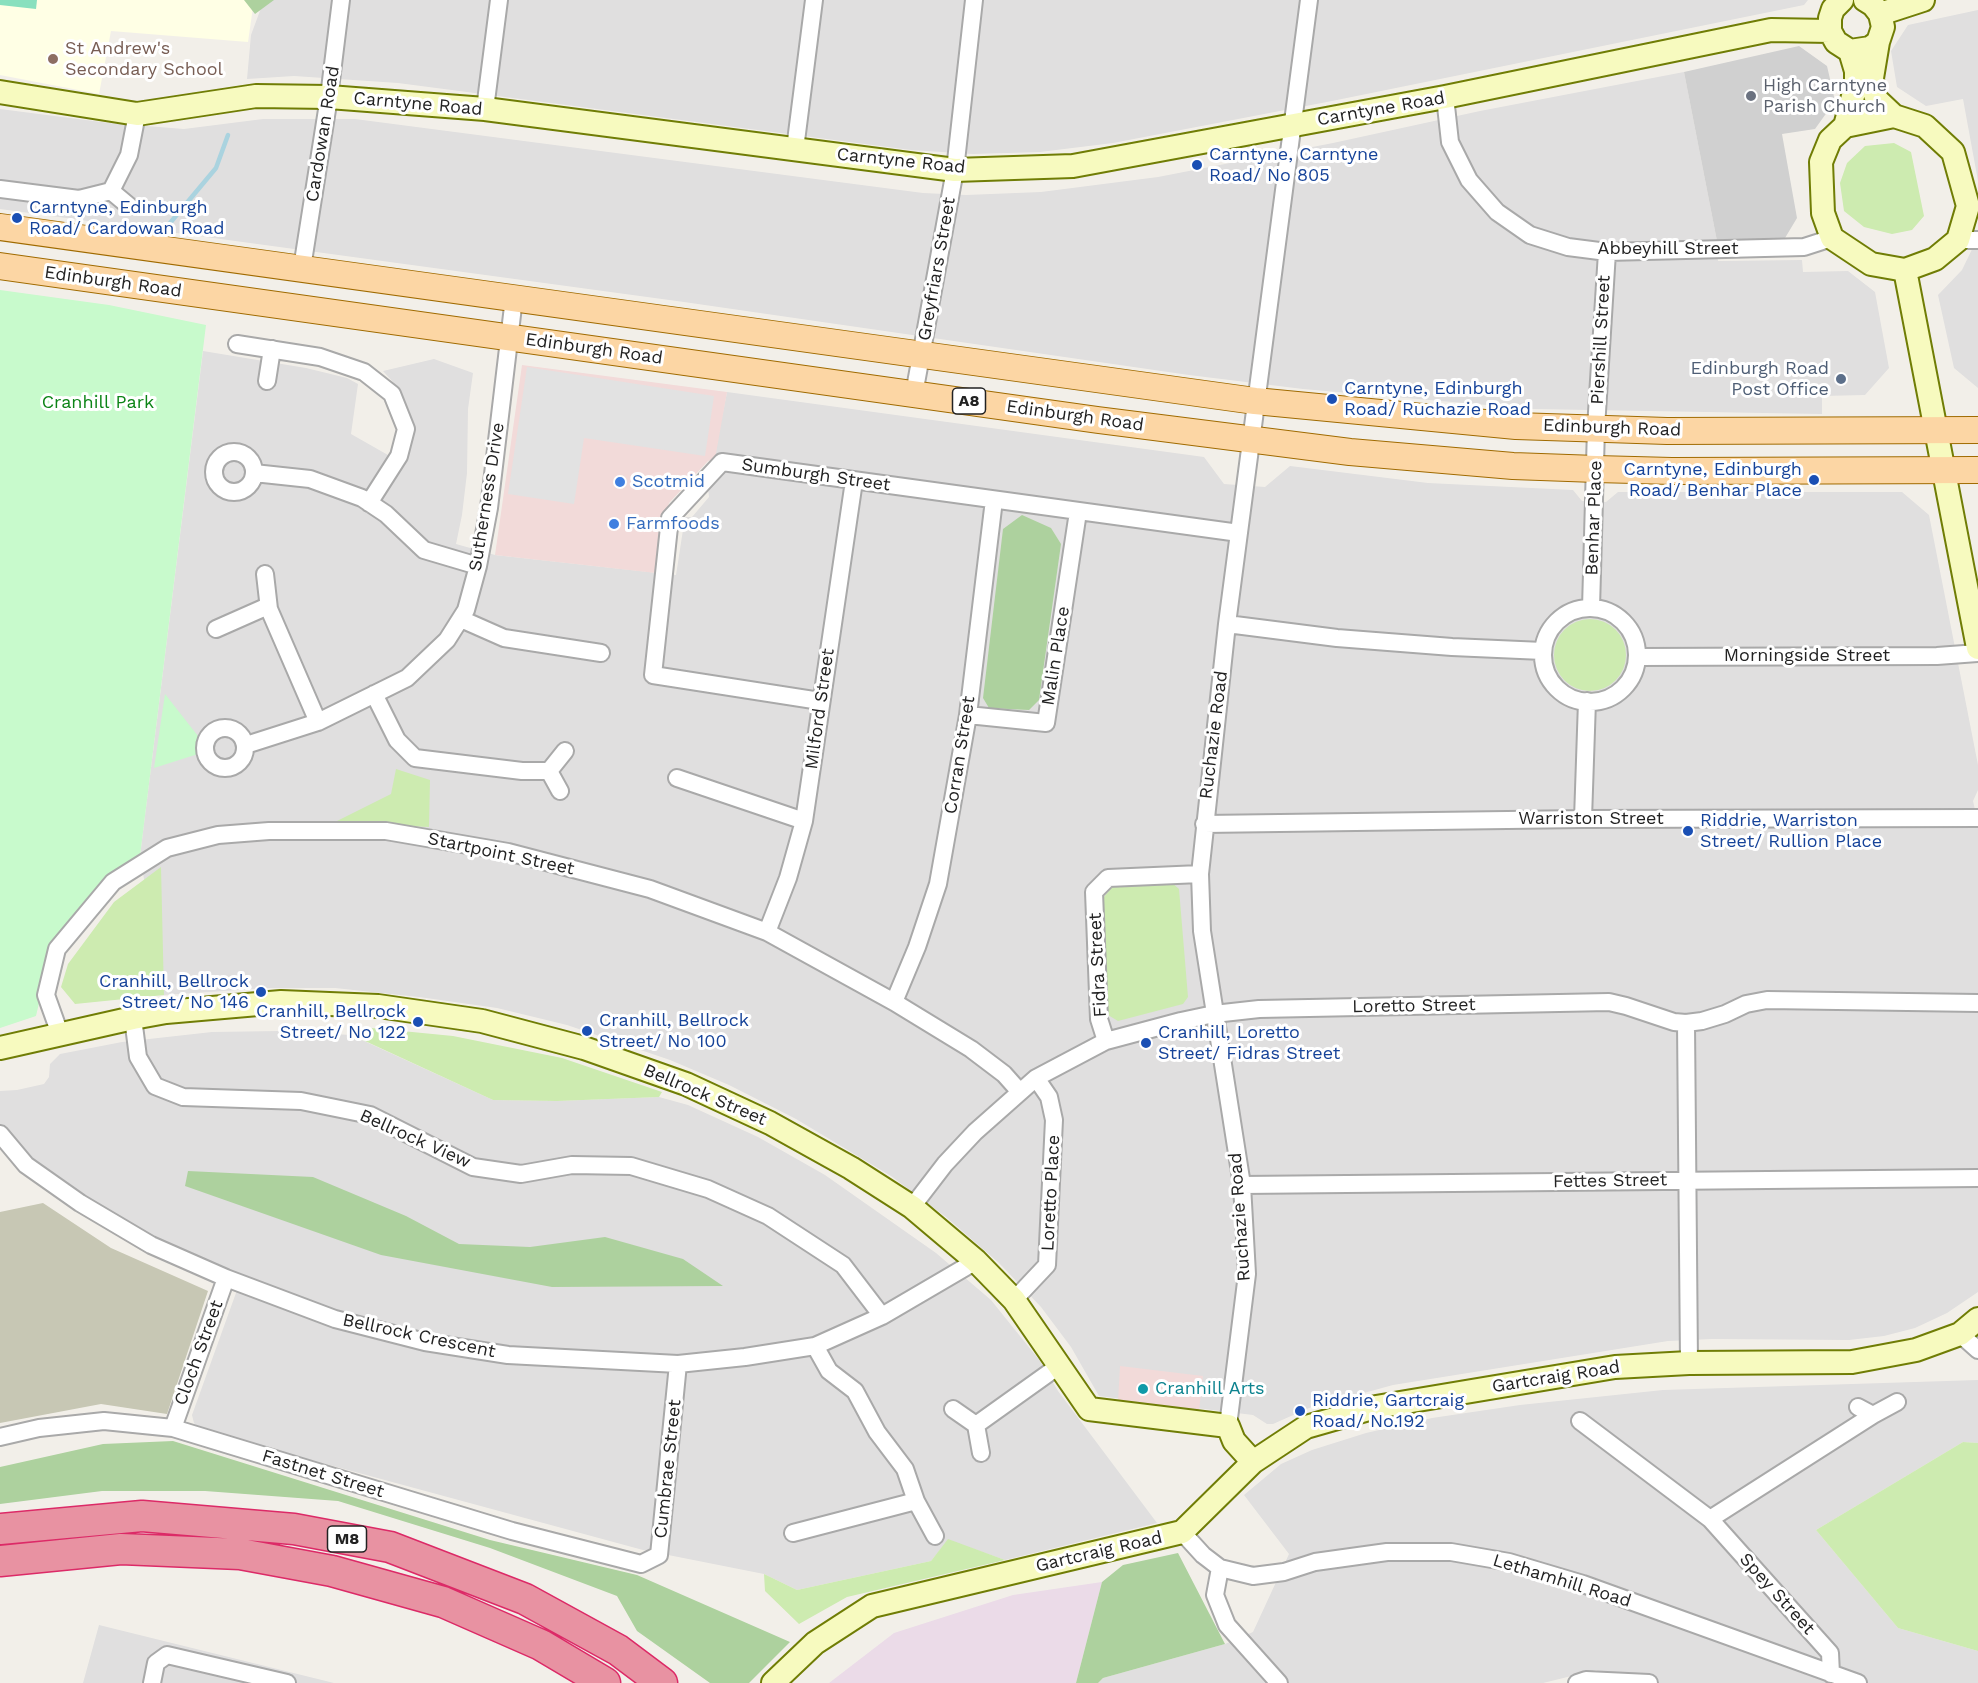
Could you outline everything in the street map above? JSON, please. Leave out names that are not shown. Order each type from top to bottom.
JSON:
[{"type":"highway","name":"M8","points":[[0,1529],[142,1516],[294,1528],[390,1547],[525,1599],[618,1650],[662,1683]]},
{"type":"highway","name":"M8","points":[[0,1561],[121,1549],[240,1554],[332,1571],[443,1602],[541,1645],[605,1683]]},
{"type":"main road","name":"Edinburgh Road","points":[[0,227],[1255,401],[1516,426],[1667,431],[1978,430]]},
{"type":"main road","points":[[218,297],[223,257]]},
{"type":"main road","name":"Edinburgh Road","points":[[0,266],[1250,441],[1449,461],[1596,469],[1672,471],[1978,470]]},
{"type":"main road","points":[[361,317],[367,278]]},
{"type":"street","name":"Cardowan Road","points":[[302,268],[330,97],[341,0]]},
{"type":"street","points":[[485,109],[499,0]]},
{"type":"street","points":[[795,148],[814,0]]},
{"type":"street","name":"Greyfriars Street","points":[[914,394],[955,170],[974,0]]},
{"type":"street","name":"Ruchazie Road","points":[[1228,1426],[1247,1274],[1242,1185],[1202,931],[1200,874],[1227,624],[1309,0]]},
{"type":"street","points":[[1842,0],[1833,9],[1830,18],[1830,32],[1836,42],[1851,51],[1870,48],[1878,42]]},
{"type":"street","points":[[1894,116],[1845,126],[1830,140],[1821,162],[1823,213],[1832,238],[1871,264],[1905,270],[1935,259],[1968,240],[1968,206],[1953,152],[1925,126],[1894,116],[1877,100],[1873,89],[1872,78],[1883,27],[1872,7],[1923,0]]},
{"type":"street","name":"Carntyne Road","points":[[0,93],[137,114],[256,96],[330,97],[485,109],[955,170],[1073,166],[1444,97],[1771,30],[1830,32]]},
{"type":"street","points":[[1845,126],[1856,85],[1851,51]]},
{"type":"street","name":"Abbeyhill Street","points":[[1444,97],[1450,142],[1469,180],[1497,212],[1530,235],[1568,247],[1607,252],[1804,247],[1832,238]]},
{"type":"street","points":[[0,189],[79,199],[111,190],[129,155],[137,114]]},
{"type":"street","points":[[111,190],[129,206]]},
{"type":"street","name":"Piershill Street","points":[[1596,428],[1607,252]]},
{"type":"street","points":[[1905,270],[1978,648]]},
{"type":"street","name":"Sutherness Drive","points":[[246,745],[318,722],[407,678],[447,640],[461,619],[466,610],[478,566],[489,508],[514,298]]},
{"type":"street","points":[[237,344],[320,357],[364,372],[392,394],[406,429],[399,456],[369,503]]},
{"type":"street","points":[[267,381],[272,349]]},
{"type":"street","name":"Benhar Place","points":[[1591,608],[1596,428]]},
{"type":"street","name":"Sumburgh Street","points":[[820,701],[653,675],[670,518],[722,462],[1239,533]]},
{"type":"street","points":[[254,473],[310,479],[362,498],[386,514],[424,550],[478,566]]},
{"type":"street","name":"Milford Street","points":[[767,932],[788,878],[804,821],[854,481]]},
{"type":"street","name":"Corran Street","points":[[894,1002],[917,947],[938,884],[968,716],[994,500]]},
{"type":"street","name":"Malin Place","points":[[968,716],[1046,723],[1078,512]]},
{"type":"street","points":[[265,574],[268,606],[318,722]]},
{"type":"street","points":[[216,629],[268,606]]},
{"type":"street","points":[[1591,608],[1606,610],[1619,618],[1629,629],[1635,642],[1636,657],[1633,672],[1626,684],[1615,694],[1602,700],[1587,702],[1560,691],[1550,680],[1544,666],[1543,651],[1546,637],[1553,625],[1564,615],[1577,609],[1591,608]]},
{"type":"street","points":[[461,619],[504,638],[601,653]]},
{"type":"street","points":[[1227,624],[1360,640],[1543,651]]},
{"type":"street","name":"Morningside Street","points":[[1636,657],[1937,656],[1978,653]]},
{"type":"street","points":[[374,694],[397,740],[415,758],[522,771],[549,771]]},
{"type":"street","points":[[1583,819],[1587,702]]},
{"type":"street","points":[[549,771],[565,751]]},
{"type":"street","points":[[549,771],[560,791]]},
{"type":"street","points":[[677,778],[695,792],[804,821]]},
{"type":"street","name":"Warriston Street","points":[[1204,824],[1583,819],[1978,818]]},
{"type":"street","name":"Startpoint Street","points":[[60,1034],[46,995],[57,949],[113,882],[167,848],[218,835],[269,831],[386,831],[508,852],[650,889],[767,932],[894,1002],[971,1049],[1004,1074],[1020,1092]]},
{"type":"street","name":"Fidra Street","points":[[1106,1041],[1099,1019],[1094,892],[1108,878],[1200,874]]},
{"type":"street","name":"Loretto Street","points":[[912,1207],[945,1164],[975,1132],[1036,1078],[1106,1041],[1214,1014],[1259,1009],[1609,1002],[1674,1022],[1686,1023],[1702,1021],[1746,1004],[1767,1000],[1978,1003]]},
{"type":"street","name":"Bellrock Street","points":[[0,1048],[166,1012],[281,1002],[378,1006],[482,1021],[584,1048],[686,1084],[770,1123],[851,1167],[912,1207],[976,1261],[1014,1300],[1089,1409],[1228,1426]]},
{"type":"street","name":"Bellrock View","points":[[133,1018],[138,1057],[155,1086],[183,1097],[301,1101],[370,1114],[473,1167],[521,1174],[573,1165],[631,1166],[708,1189],[768,1216],[843,1265],[882,1316]]},
{"type":"street","points":[[1686,1023],[1689,1363]]},
{"type":"street","name":"Loretto Place","points":[[1014,1300],[1047,1265],[1054,1120],[1049,1097],[1036,1078]]},
{"type":"street","name":"Bellrock Crescent","points":[[0,1134],[26,1165],[80,1203],[151,1245],[226,1278],[335,1319],[425,1342],[508,1355],[678,1364],[815,1346],[882,1316],[976,1261]]},
{"type":"street","name":"Fettes Street","points":[[1242,1185],[1978,1178]]},
{"type":"street","name":"Cloch Street","points":[[173,1428],[226,1278]]},
{"type":"street","points":[[1972,1328],[1978,1350]]},
{"type":"street","name":"Gartcraig Road","points":[[772,1683],[815,1643],[872,1606],[1182,1532],[1253,1462],[1306,1427],[1376,1407],[1615,1367],[1689,1363],[1852,1362],[1916,1350],[1972,1328]]},
{"type":"street","points":[[815,1346],[829,1371],[855,1391],[877,1432],[905,1469],[916,1501],[935,1536]]},
{"type":"street","name":"Cumbrae Street","points":[[641,1564],[659,1555],[678,1364]]},
{"type":"street","points":[[976,1425],[1060,1365]]},
{"type":"street","points":[[1710,1519],[1897,1402]]},
{"type":"street","points":[[1858,1407],[1873,1415]]},
{"type":"street","points":[[953,1409],[976,1425],[981,1453]]},
{"type":"street","name":"Fastnet Street","points":[[0,1437],[39,1428],[104,1421],[173,1428],[512,1530],[641,1564]]},
{"type":"street","name":"Spey Street","points":[[1580,1421],[1710,1519],[1830,1653],[1831,1674]]},
{"type":"street","points":[[1228,1426],[1234,1441],[1253,1462]]},
{"type":"street","points":[[793,1533],[916,1501]]},
{"type":"street","name":"Lethamhill Road","points":[[1182,1532],[1203,1555],[1220,1568],[1253,1576],[1284,1572],[1315,1562],[1387,1552],[1452,1552],[1509,1562],[1582,1584],[1858,1683]]},
{"type":"street","points":[[1220,1568],[1215,1595],[1227,1625],[1279,1683]]},
{"type":"street","points":[[152,1683],[156,1663],[167,1655],[287,1683]]},
{"type":"street","points":[[1577,1683],[1586,1680],[1649,1683]]},
{"type":"shaded area","name":"St Andrew's Secondary School","points":[[0,0],[254,0],[248,42],[111,31],[99,94],[0,75]]},
{"type":"shaded area","points":[[264,0],[1808,0],[1804,5],[1113,143],[1040,152],[973,154],[911,150],[398,83],[294,76],[247,79],[251,35]]},
{"type":"shaded area","points":[[1978,10],[1978,181],[1963,99],[1926,106],[1897,87],[1891,51],[1908,25]]},
{"type":"shaded area","points":[[1799,46],[1827,66],[1835,101],[1815,129],[1782,134],[1797,218],[1785,238],[1717,241],[1684,72]]},
{"type":"shaded area","points":[[1684,72],[1717,241],[1718,261],[1802,260],[1803,272],[1848,271],[1875,292],[1889,368],[1865,395],[1822,396],[1822,414],[1533,409],[1303,389],[0,209],[0,109],[109,123],[184,129],[263,119],[355,119],[923,193],[966,195],[1041,192],[1158,177]]},
{"type":"shaded area","points":[[1978,237],[1978,388],[1954,368],[1938,295],[1962,270]]},
{"type":"shaded area","points":[[203,351],[306,368],[347,378],[358,384],[351,434],[402,463],[401,399],[393,382],[383,371],[434,359],[473,373],[468,409],[467,473],[456,544],[495,555],[676,575],[685,517],[692,517],[709,497],[708,488],[727,392],[1204,457],[1224,484],[1265,487],[1290,466],[1428,483],[1573,490],[1582,501],[1606,502],[1618,492],[1902,492],[1929,515],[1978,765],[1978,790],[1973,801],[1978,823],[1978,1292],[1947,1313],[1915,1328],[1884,1336],[1849,1340],[1668,1341],[1393,1385],[1309,1408],[1273,1424],[1267,1424],[1253,1415],[1099,1396],[1071,1347],[1041,1307],[999,1263],[946,1217],[891,1176],[796,1119],[729,1085],[670,1060],[567,1025],[497,1008],[419,997],[335,988],[269,988],[164,995],[140,856]]},
{"type":"shaded area","points":[[522,365],[727,392],[715,459],[708,461],[669,503],[656,573],[495,555]]},
{"type":"shaded area","points":[[527,367],[714,396],[705,456],[584,438],[574,504],[508,494]]},
{"type":"shaded area","points":[[280,1031],[351,1035],[493,1100],[557,1101],[659,1097],[688,1105],[758,1137],[825,1175],[936,1253],[991,1300],[1040,1361],[1058,1391],[1157,1523],[1005,1560],[948,1540],[931,1561],[797,1590],[764,1574],[643,1550],[198,1428],[192,1415],[241,1279],[159,1243],[38,1167],[13,1142],[0,1124],[0,1091],[44,1084],[49,1077],[50,1064],[60,1054],[122,1042],[212,1032]]},
{"type":"shaded area","points":[[43,1203],[111,1248],[208,1291],[167,1414],[101,1404],[0,1423],[0,1212]]},
{"type":"shaded area","points":[[1120,1366],[1203,1376],[1199,1411],[1118,1402]]},
{"type":"shaded area","points":[[1978,1380],[1978,1443],[1963,1442],[1816,1530],[1898,1628],[1978,1651],[1978,1683],[1625,1683],[1596,1670],[1543,1683],[1098,1683],[1103,1678],[1225,1644],[1253,1632],[1289,1554],[1244,1495],[1281,1464],[1312,1450],[1366,1433],[1432,1418],[1520,1405],[1663,1390]]},
{"type":"shaded area","points":[[1102,1582],[1076,1683],[829,1683],[894,1633],[1013,1595]]},
{"type":"shaded area","points":[[99,1625],[334,1683],[83,1683]]},
{"type":"green space","points":[[0,0],[37,0],[36,9],[0,5]]},
{"type":"green space","points":[[244,0],[274,0],[255,14]]},
{"type":"green space","points":[[1894,143],[1911,152],[1924,216],[1912,230],[1892,234],[1864,227],[1844,211],[1840,183],[1847,163],[1865,146]]},
{"type":"green space","name":"Cranhill Park","points":[[0,290],[109,305],[206,325],[140,856],[109,877],[82,906],[60,939],[44,982],[36,1016],[0,1028]]},
{"type":"green space","points":[[1022,515],[1051,528],[1061,544],[1039,700],[1029,710],[989,708],[983,698],[1003,529]]},
{"type":"green space","points":[[1590,619],[1610,625],[1620,635],[1626,655],[1620,675],[1610,685],[1590,691],[1570,685],[1560,675],[1554,655],[1560,635],[1570,625]]},
{"type":"green space","points":[[165,694],[198,736],[198,754],[154,768]]},
{"type":"green space","points":[[396,769],[430,780],[429,827],[333,823],[391,794]]},
{"type":"green space","points":[[161,867],[164,995],[75,1004],[61,987],[68,964],[114,902]]},
{"type":"green space","points":[[1171,882],[1179,889],[1188,997],[1183,1004],[1118,1021],[1108,1015],[1103,898],[1113,886]]},
{"type":"green space","points":[[351,1026],[453,1036],[562,1058],[662,1092],[659,1097],[557,1101],[493,1100],[352,1035]]},
{"type":"green space","points":[[188,1171],[313,1177],[406,1216],[459,1244],[530,1247],[605,1237],[683,1259],[723,1286],[552,1287],[381,1255],[185,1186]]},
{"type":"green space","points":[[173,1441],[490,1540],[637,1575],[790,1642],[749,1683],[710,1683],[637,1631],[617,1596],[490,1548],[338,1501],[205,1491],[102,1491],[0,1504],[0,1467],[103,1444]]},
{"type":"green space","points":[[1963,1442],[1978,1443],[1978,1651],[1898,1628],[1816,1530]]},
{"type":"green space","points":[[948,1539],[1005,1560],[847,1597],[799,1624],[765,1591],[764,1574],[797,1590],[931,1561]]},
{"type":"green space","points":[[1178,1553],[1225,1644],[1103,1678],[1098,1683],[1076,1683],[1102,1582],[1123,1565]]},
{"type":"waterway","points":[[170,223],[216,168],[228,135]]},
{"type":"place","name":"St Andrew's Secondary School","points":[[53,59]]},
{"type":"place","name":"High Carntyne Parish Church","points":[[1751,96]]},
{"type":"place","name":"Carntyne, Carntyne Road/ No 805","points":[[1197,165]]},
{"type":"place","name":"Carntyne, Edinburgh Road/ Cardowan Road","points":[[17,218]]},
{"type":"place","name":"Edinburgh Road Post Office","points":[[1841,379]]},
{"type":"place","name":"Carntyne, Edinburgh Road/ Ruchazie Road","points":[[1332,399]]},
{"type":"place","name":"Carntyne, Edinburgh Road/ Benhar Place","points":[[1814,480]]},
{"type":"place","name":"Scotmid","points":[[620,482]]},
{"type":"place","name":"Farmfoods","points":[[614,524]]},
{"type":"place","name":"Riddrie, Warriston Street/ Rullion Place","points":[[1688,831]]},
{"type":"place","name":"Cranhill, Bellrock Street/ No 146","points":[[261,992]]},
{"type":"place","name":"Cranhill, Bellrock Street/ No 122","points":[[418,1022]]},
{"type":"place","name":"Cranhill, Bellrock Street/ No 100","points":[[587,1031]]},
{"type":"place","name":"Cranhill, Loretto Street/ Fidras Street","points":[[1146,1043]]},
{"type":"place","name":"Cranhill Arts","points":[[1143,1389]]},
{"type":"place","name":"Riddrie, Gartcraig Road/ No.192","points":[[1300,1411]]}]
